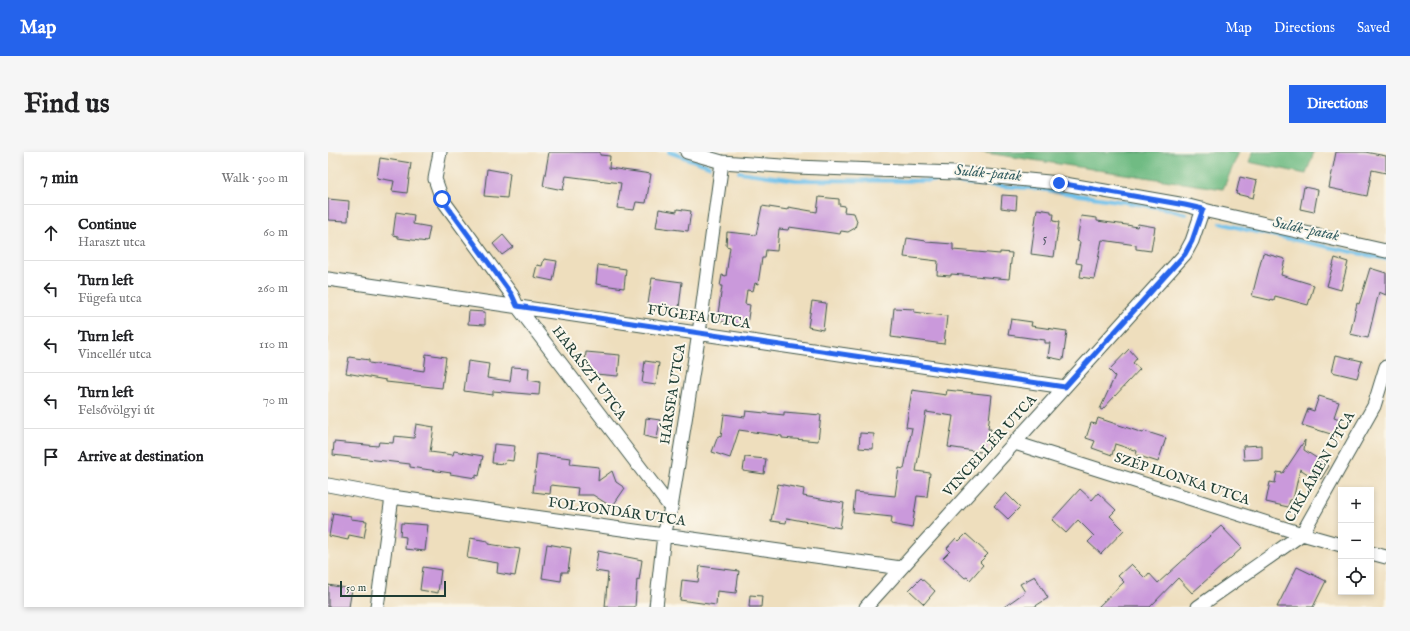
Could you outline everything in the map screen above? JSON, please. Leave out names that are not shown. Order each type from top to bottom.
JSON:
[{"type":"street","name":"HARASZT UTCA","points":[[440,152],[435,179],[442,199],[512,295],[517,306],[671,508]]},
{"type":"street","points":[[687,152],[722,162],[796,167],[955,173],[1059,183],[1185,205],[1386,251]]},
{"type":"street","name":"HÁRSFA UTCA","points":[[656,607],[664,535],[671,508],[699,333],[722,162]]},
{"type":"street","name":"VINCELLÉR UTCA","points":[[866,607],[1185,254],[1192,241],[1203,209]]},
{"type":"street","name":"FÜGEFA UTCA","points":[[328,279],[1065,387]]},
{"type":"street","name":"CIKLÁMEN UTCA","points":[[1198,607],[1302,534],[1374,406],[1386,366]]},
{"type":"street","name":"SZÉP ILONKA UTCA","points":[[1015,443],[1338,544]]},
{"type":"street","name":"FOLYONDÁR UTCA","points":[[328,485],[392,497],[901,568]]},
{"type":"street","points":[[377,607],[392,497]]},
{"type":"street","points":[[1374,554],[1386,558]]},
{"type":"green space","points":[[980,152],[1239,152],[1223,189]]},
{"type":"green space","points":[[1253,152],[1314,152],[1306,174],[1249,162]]},
{"type":"building","points":[[549,152],[600,152],[600,155],[610,156],[609,168],[651,174],[646,203],[636,202],[634,210],[617,208],[621,183],[566,176],[563,190],[543,186]]},
{"type":"building","points":[[1336,152],[1365,152],[1386,156],[1386,173],[1372,170],[1367,196],[1329,188]]},
{"type":"building","points":[[380,158],[411,163],[407,193],[392,191],[394,181],[377,178]]},
{"type":"building","points":[[487,169],[510,173],[507,198],[484,196]]},
{"type":"building","points":[[1240,177],[1257,181],[1253,198],[1236,194]]},
{"type":"building","points":[[1304,187],[1318,190],[1314,212],[1300,209]]},
{"type":"building","points":[[1002,195],[1017,196],[1016,210],[1001,208]]},
{"type":"building","points":[[819,197],[839,199],[839,205],[845,206],[844,212],[854,213],[857,221],[855,228],[848,232],[841,231],[840,234],[789,227],[788,230],[779,229],[777,251],[766,250],[765,258],[762,258],[758,284],[755,283],[753,291],[747,290],[745,304],[750,305],[747,325],[717,321],[722,286],[720,286],[722,275],[726,276],[730,247],[726,246],[727,232],[756,235],[762,206],[788,210],[788,207],[817,212]]},
{"type":"building","points":[[328,199],[349,201],[348,221],[328,220]]},
{"type":"building","points":[[659,209],[677,212],[677,209],[691,211],[688,231],[656,227]]},
{"type":"building","points":[[1037,209],[1051,211],[1051,214],[1054,214],[1053,221],[1059,222],[1054,257],[1031,254]]},
{"type":"building","points":[[396,212],[414,215],[413,224],[430,227],[427,242],[398,238],[398,236],[393,235]]},
{"type":"building","points":[[1081,216],[1097,218],[1097,221],[1137,227],[1138,224],[1155,227],[1151,251],[1136,249],[1136,245],[1102,240],[1094,279],[1080,277],[1082,264],[1076,263],[1080,242],[1077,241]]},
{"type":"building","points":[[503,235],[513,247],[502,255],[493,244]]},
{"type":"building","points":[[907,238],[926,242],[953,244],[953,250],[1000,254],[1000,252],[1012,253],[1009,279],[951,274],[951,276],[937,275],[938,261],[904,257]]},
{"type":"building","points":[[1263,253],[1285,259],[1281,275],[1314,285],[1308,305],[1275,296],[1274,301],[1252,296]]},
{"type":"building","points":[[1335,258],[1348,262],[1341,290],[1327,286]]},
{"type":"building","points":[[544,259],[557,261],[553,281],[534,277],[537,265],[542,266]]},
{"type":"building","points":[[598,265],[626,269],[624,288],[596,284]]},
{"type":"building","points":[[1370,268],[1386,273],[1386,295],[1379,292],[1368,338],[1350,334],[1357,303],[1359,304]]},
{"type":"building","points":[[652,278],[682,282],[679,308],[648,304]]},
{"type":"building","points":[[812,301],[826,303],[823,330],[808,327]]},
{"type":"building","points":[[894,308],[914,309],[914,312],[947,316],[944,344],[891,337]]},
{"type":"building","points":[[469,311],[485,312],[485,325],[468,324]]},
{"type":"building","points":[[1011,319],[1032,322],[1031,326],[1067,331],[1063,360],[1048,357],[1050,343],[1045,343],[1045,340],[1008,335]]},
{"type":"building","points":[[1129,349],[1137,358],[1133,363],[1140,369],[1102,410],[1100,409],[1115,376],[1109,370]]},
{"type":"building","points":[[586,352],[620,355],[618,376],[584,373]]},
{"type":"building","points":[[426,354],[446,357],[442,388],[386,382],[386,380],[346,373],[349,357],[369,360],[369,363],[424,371]]},
{"type":"building","points":[[1336,355],[1362,361],[1357,378],[1332,372]]},
{"type":"building","points":[[468,361],[489,364],[487,378],[510,381],[512,367],[529,368],[528,380],[540,382],[539,395],[493,391],[493,395],[464,391]]},
{"type":"building","points":[[645,361],[659,363],[656,385],[642,383]]},
{"type":"building","points":[[912,390],[946,395],[947,390],[992,395],[988,429],[991,429],[987,453],[948,447],[953,416],[926,412],[916,471],[930,473],[927,497],[917,496],[912,528],[891,524],[892,517],[853,513],[855,492],[895,496],[899,468],[904,469],[912,428],[906,427]]},
{"type":"building","points":[[1319,396],[1339,402],[1334,417],[1342,420],[1337,436],[1302,425],[1308,409],[1314,411]]},
{"type":"building","points":[[746,411],[784,415],[784,412],[821,415],[818,441],[782,438],[782,436],[739,430],[730,458],[712,452],[718,436],[721,437],[724,414],[745,417]]},
{"type":"building","points":[[646,418],[660,420],[657,439],[644,436]]},
{"type":"building","points":[[1098,418],[1143,433],[1144,431],[1166,438],[1158,462],[1136,455],[1137,451],[1115,444],[1112,455],[1092,448],[1095,441],[1086,438],[1091,423],[1096,424]]},
{"type":"building","points":[[416,424],[434,427],[430,452],[453,455],[454,451],[483,456],[479,476],[476,475],[476,478],[410,467],[410,464],[333,455],[334,442],[378,446],[379,442],[393,443],[394,436],[414,438]]},
{"type":"building","points":[[860,433],[874,434],[873,449],[859,448]]},
{"type":"building","points":[[1305,440],[1304,450],[1329,466],[1321,479],[1315,476],[1314,478],[1300,469],[1293,500],[1290,500],[1288,507],[1266,502],[1270,482],[1275,483],[1277,472],[1283,473]]},
{"type":"building","points":[[494,444],[515,446],[513,461],[506,460],[505,464],[492,463]]},
{"type":"building","points":[[1262,445],[1262,459],[1244,460],[1243,446]]},
{"type":"building","points":[[537,454],[571,458],[570,464],[599,467],[598,481],[612,471],[616,482],[625,488],[612,507],[593,495],[577,495],[578,488],[551,485],[550,494],[533,492]]},
{"type":"building","points":[[745,457],[766,459],[764,474],[743,471]]},
{"type":"building","points":[[778,484],[804,489],[803,496],[844,503],[840,528],[787,518],[786,523],[771,521]]},
{"type":"building","points":[[1080,489],[1092,500],[1098,493],[1116,510],[1110,516],[1124,530],[1101,554],[1088,542],[1094,536],[1078,520],[1066,533],[1052,520]]},
{"type":"building","points":[[1006,493],[1020,507],[1008,519],[994,506]]},
{"type":"building","points":[[333,513],[351,516],[351,519],[367,521],[364,538],[349,535],[348,540],[329,536]]},
{"type":"building","points":[[401,523],[428,525],[425,551],[405,549],[406,537],[400,536]]},
{"type":"building","points":[[1221,526],[1242,548],[1192,593],[1178,578],[1150,607],[1098,607],[1124,582],[1118,576],[1131,564],[1145,578],[1149,573],[1158,583]]},
{"type":"building","points":[[966,534],[988,554],[980,562],[983,565],[970,580],[967,577],[965,578],[943,558],[950,551],[947,548],[956,538],[959,541]]},
{"type":"building","points":[[470,538],[488,541],[488,544],[520,549],[515,576],[497,573],[498,563],[467,558]]},
{"type":"building","points":[[547,544],[571,548],[568,572],[562,572],[561,581],[542,578]]},
{"type":"building","points":[[598,551],[642,560],[639,580],[637,579],[635,607],[605,607],[608,573],[595,571]]},
{"type":"building","points":[[700,566],[739,571],[736,593],[717,591],[716,605],[680,600],[682,580],[698,582]]},
{"type":"building","points":[[423,567],[441,570],[438,593],[420,590]]},
{"type":"building","points":[[1297,567],[1326,581],[1313,607],[1277,607]]},
{"type":"building","points":[[1035,576],[1048,598],[1034,607],[1004,607],[1025,592],[1020,584]]},
{"type":"building","points":[[921,578],[935,591],[924,604],[909,590]]},
{"type":"building","points":[[328,585],[352,589],[349,607],[328,607]]},
{"type":"building","points":[[750,595],[762,596],[761,607],[749,607]]},
{"type":"waterway","name":"Sulák-patak","points":[[669,152],[709,166]]},
{"type":"waterway","name":"Sulák-patak","points":[[739,172],[796,180],[938,181],[1040,189],[1163,208],[1186,214]]},
{"type":"waterway","name":"Sulák-patak","points":[[1221,223],[1247,230],[1386,259]]},
{"type":"route","points":[[442,199],[512,295],[517,306],[1065,387],[1185,254],[1192,241],[1203,209],[1059,183]]}]
